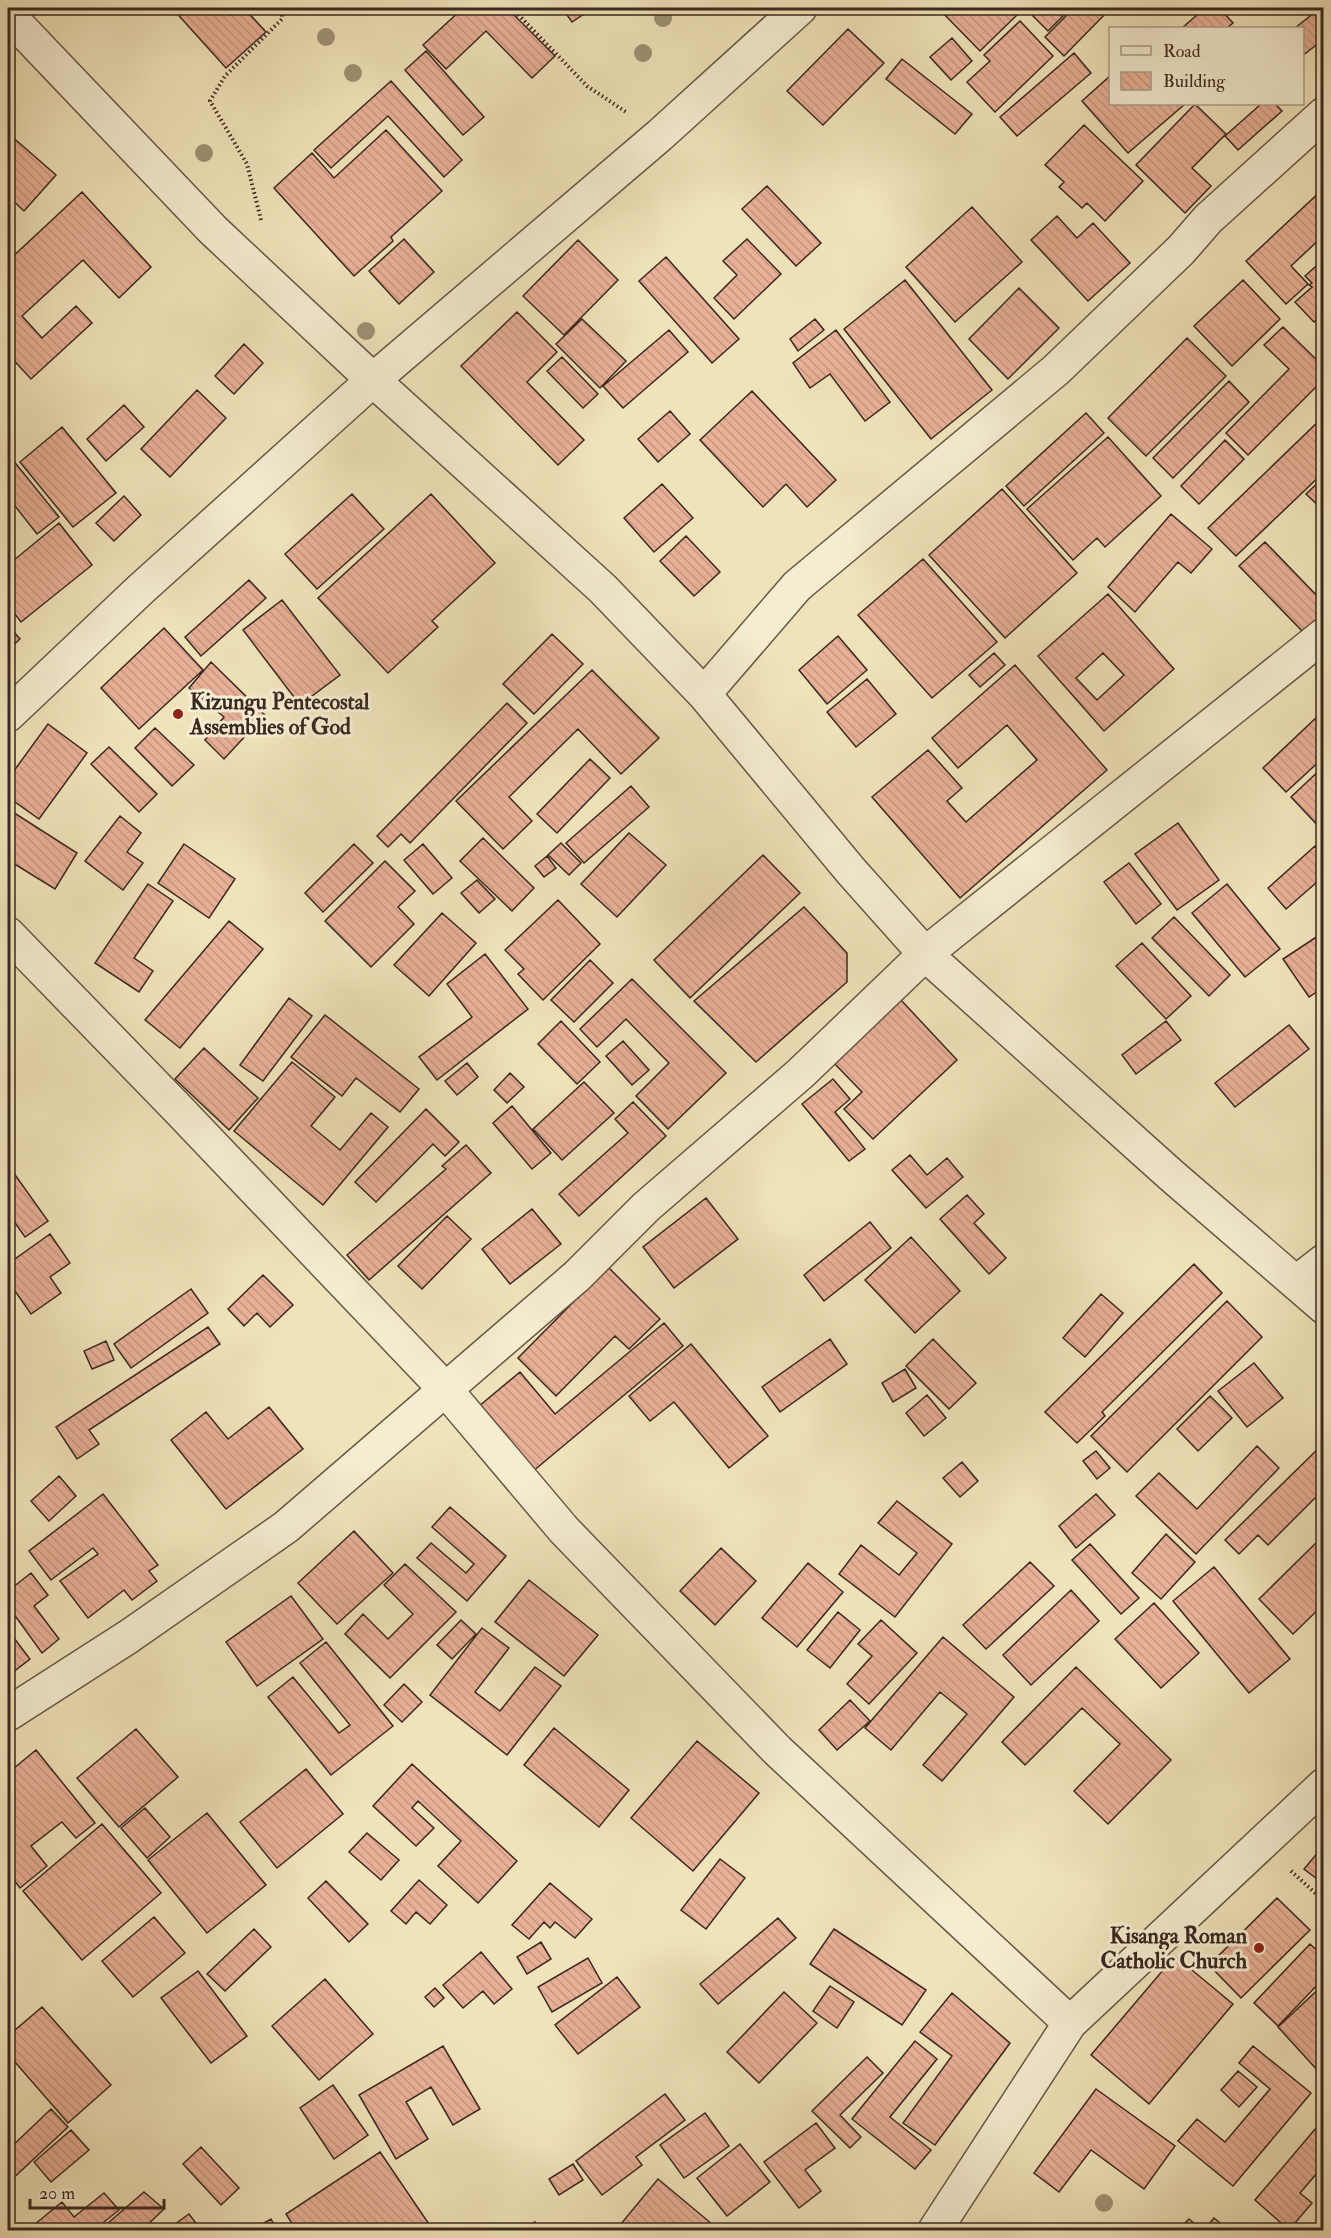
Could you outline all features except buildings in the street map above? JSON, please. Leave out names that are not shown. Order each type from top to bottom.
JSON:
[{"type":"street","points":[[8,715],[141,590],[373,380],[660,135],[800,8]]},
{"type":"street","points":[[8,15],[213,230],[373,380],[603,589],[704,694],[851,871],[925,954],[1171,1175],[1297,1282],[1323,1307]]},
{"type":"street","points":[[704,694],[797,586],[1056,370],[1181,250],[1208,219],[1323,114]]},
{"type":"street","points":[[8,1714],[128,1636],[286,1527],[577,1276],[646,1207],[801,1073],[925,954],[1323,635]]},
{"type":"street","points":[[8,934],[445,1389],[564,1530],[778,1751],[1070,2024]]},
{"type":"street","points":[[1297,1282],[1323,1261]]},
{"type":"street","points":[[942,2227],[1070,2024],[1323,1785]]},
{"type":"path","points":[[262,221],[247,164],[210,101],[225,76],[282,19],[282,8]]},
{"type":"path","points":[[512,8],[587,86],[660,135]]},
{"type":"place","name":"Kizungu Pentecostal Assemblies of God","points":[[178,714]]},
{"type":"place","name":"Kisanga Roman Catholic Church","points":[[1259,1948]]}]
